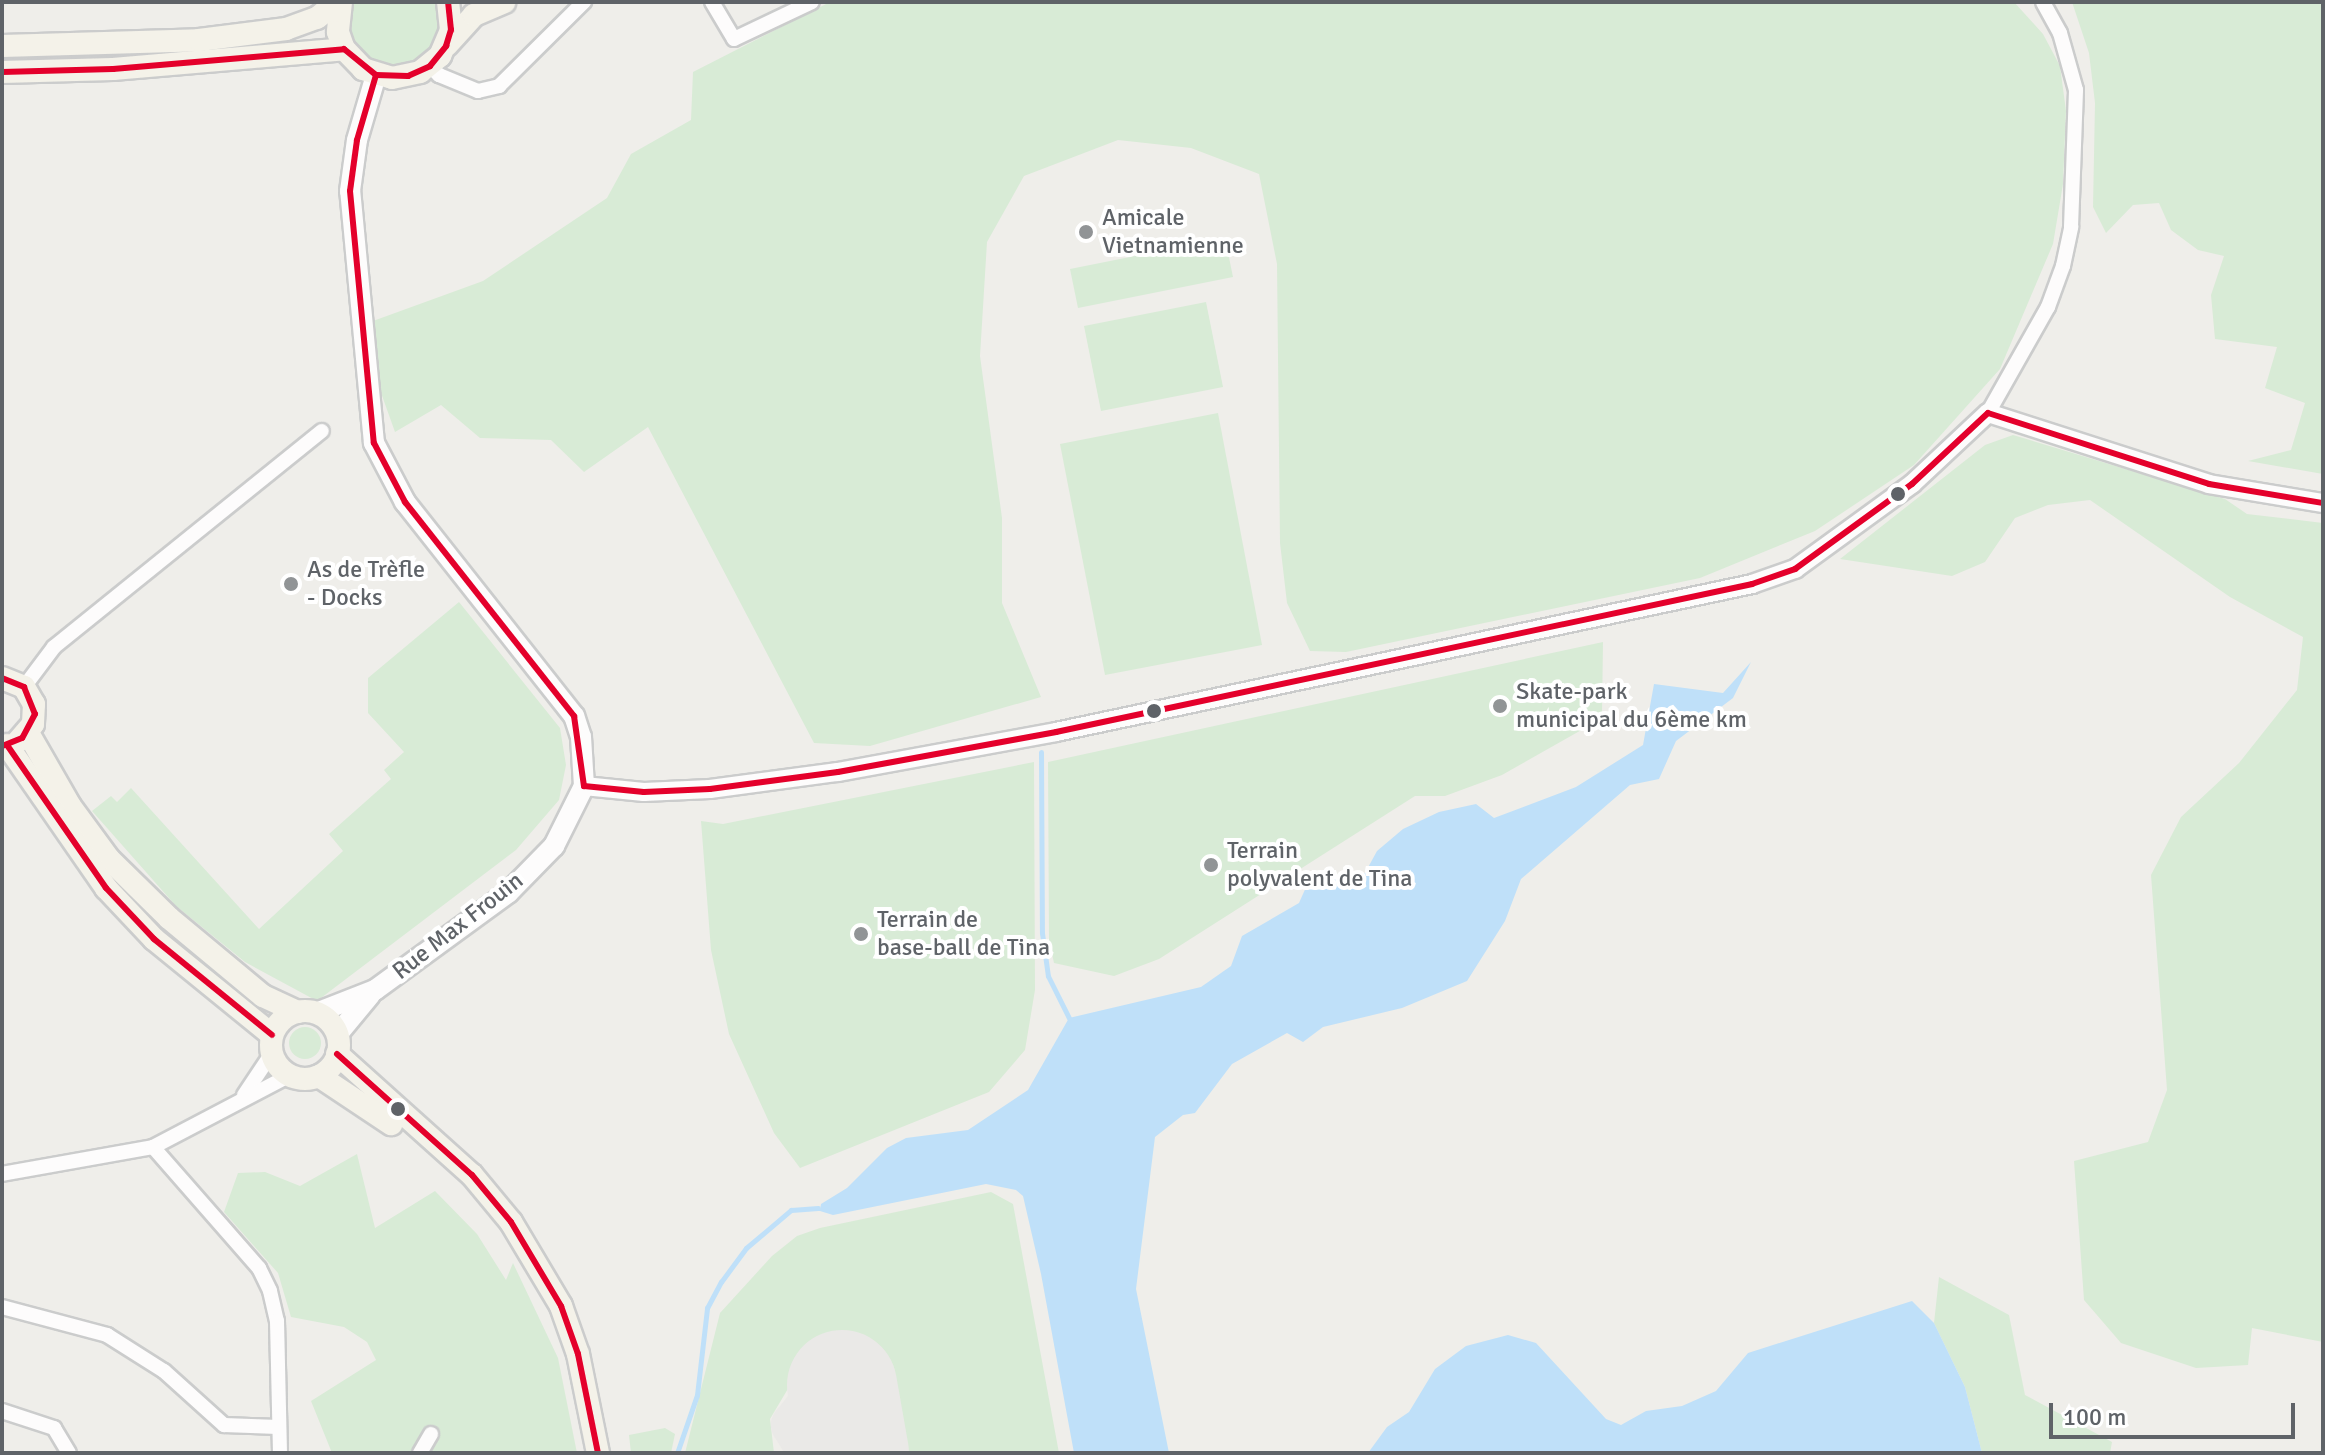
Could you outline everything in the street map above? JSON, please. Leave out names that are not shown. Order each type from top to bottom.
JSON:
[{"type":"main road","points":[[2,46],[52,49],[199,40],[286,29],[317,18],[339,2]]},
{"type":"main road","points":[[339,2],[338,32],[344,49],[376,75],[408,76],[430,66],[474,15],[504,2]]},
{"type":"main road","points":[[446,46],[451,30],[448,2]]},
{"type":"main road","points":[[2,72],[128,68],[344,49]]},
{"type":"main road","points":[[376,75],[357,140],[350,191],[374,443],[405,502],[574,716],[581,737],[584,786]]},
{"type":"main road","points":[[8,680],[35,714],[28,733],[5,746],[106,888],[154,939],[272,1044],[290,1075],[319,1076],[453,1170],[523,1258],[564,1347],[583,1453]]},
{"type":"main road","points":[[28,733],[70,806],[109,859],[169,918],[263,996],[307,1013],[472,1175],[511,1222],[565,1318],[590,1400],[598,1453]]},
{"type":"main road","name":"Rue Max Frouin","points":[[307,1013],[375,990],[508,893],[554,846],[584,786]]},
{"type":"main road","name":"Rue Max Frouin","points":[[337,1045],[375,990]]},
{"type":"main road","points":[[272,1044],[282,1020],[307,1013]]},
{"type":"main road","points":[[319,1076],[337,1045]]},
{"type":"street","points":[[430,66],[439,75],[478,91],[499,86],[584,2]]},
{"type":"street","points":[[712,2],[734,39],[812,2]]},
{"type":"street","points":[[584,786],[644,792],[710,789],[838,772],[1056,732],[1752,584],[1795,569],[1912,484],[1988,413],[2048,307],[2071,227],[2076,90],[2060,33],[2043,2]]},
{"type":"street","points":[[1988,413],[2209,484],[2323,503]]},
{"type":"street","points":[[8,680],[54,647],[322,431]]},
{"type":"street","points":[[241,1098],[272,1044]]},
{"type":"street","points":[[2,1174],[153,1147],[241,1098],[290,1075]]},
{"type":"street","points":[[153,1147],[259,1268],[270,1291],[277,1321],[280,1453]]},
{"type":"street","points":[[2,1307],[107,1335],[164,1371],[224,1425],[278,1427]]},
{"type":"street","points":[[2,1411],[54,1428],[69,1453]]},
{"type":"street","points":[[420,1453],[431,1434]]},
{"type":"green space","points":[[352,2],[440,2],[444,20],[435,52],[407,70],[364,60],[348,35]]},
{"type":"green space","points":[[830,2],[2014,2],[2043,34],[2060,66],[2066,111],[2063,184],[2053,244],[2000,369],[1914,465],[1815,531],[1700,578],[1346,652],[1310,651],[1287,603],[1280,543],[1277,264],[1259,174],[1191,148],[1118,140],[1024,176],[987,242],[980,356],[1002,518],[1002,603],[1041,697],[870,746],[814,743],[648,427],[584,472],[551,440],[480,438],[441,405],[395,432],[380,390],[373,321],[483,281],[607,198],[631,154],[691,120],[693,72]]},
{"type":"green space","points":[[2072,2],[2323,2],[2323,474],[2248,461],[2291,450],[2305,403],[2265,388],[2277,347],[2215,339],[2211,295],[2224,256],[2198,250],[2171,230],[2159,203],[2133,205],[2106,233],[2093,207],[2095,103],[2089,53]]},
{"type":"green space","points":[[1225,238],[1233,277],[1078,308],[1070,269]]},
{"type":"green space","points":[[1206,302],[1223,387],[1101,411],[1084,326]]},
{"type":"green space","points":[[1218,413],[1262,645],[1105,675],[1060,444]]},
{"type":"green space","points":[[2013,435],[2225,499],[2247,514],[2323,523],[2323,1342],[2252,1328],[2248,1365],[2196,1368],[2121,1343],[2084,1300],[2074,1161],[2148,1142],[2167,1090],[2151,875],[2181,817],[2239,763],[2297,690],[2303,637],[2230,597],[2090,500],[2048,505],[2015,518],[1985,562],[1952,576],[1840,559],[1985,445]]},
{"type":"green space","points":[[459,602],[560,728],[566,765],[559,800],[516,850],[317,1001],[245,962],[176,906],[92,811],[111,796],[117,802],[131,788],[259,929],[343,851],[329,834],[391,779],[384,770],[404,752],[368,713],[368,678]]},
{"type":"green space","points":[[1603,642],[1602,713],[1585,728],[1502,775],[1445,796],[1415,796],[1159,959],[1114,976],[1054,963],[1049,941],[1048,762]]},
{"type":"green space","name":"Terrain de base-ball de Tina","points":[[1034,762],[1035,990],[1025,1050],[989,1092],[800,1168],[774,1133],[729,1034],[711,950],[701,821],[723,824]]},
{"type":"green space","points":[[305,1027],[316,1032],[321,1043],[316,1054],[305,1059],[294,1054],[289,1043],[294,1032]]},
{"type":"green space","points":[[357,1154],[375,1228],[435,1191],[477,1234],[506,1280],[513,1263],[558,1358],[577,1453],[332,1453],[311,1401],[376,1360],[367,1342],[344,1327],[291,1317],[278,1273],[224,1212],[238,1173],[265,1172],[300,1186]]},
{"type":"green space","points":[[991,1192],[1013,1204],[1059,1453],[894,1453],[878,1368],[789,1387],[770,1419],[774,1453],[685,1453],[720,1313],[772,1256],[797,1236],[820,1228]]},
{"type":"green space","points":[[1939,1277],[2009,1315],[2025,1395],[2112,1442],[2110,1453],[1982,1453],[1965,1387],[1934,1323]]},
{"type":"green space","points":[[665,1428],[675,1434],[671,1453],[631,1453],[629,1435]]},
{"type":"water","points":[[1751,662],[1733,698],[1676,741],[1659,779],[1630,785],[1521,879],[1505,921],[1467,981],[1402,1008],[1323,1027],[1303,1042],[1287,1033],[1232,1064],[1195,1113],[1183,1115],[1155,1137],[1136,1289],[1169,1453],[1074,1453],[1041,1274],[1023,1196],[1016,1190],[986,1184],[833,1215],[820,1211],[821,1204],[847,1188],[887,1148],[906,1138],[968,1130],[1028,1090],[1069,1018],[1201,987],[1231,966],[1242,936],[1299,903],[1307,885],[1365,873],[1377,851],[1403,829],[1439,812],[1476,804],[1494,818],[1576,787],[1643,745],[1654,684],[1723,693]]},
{"type":"water","points":[[1912,1301],[1934,1323],[1965,1387],[1982,1453],[1368,1453],[1387,1427],[1409,1412],[1435,1369],[1466,1346],[1508,1335],[1536,1343],[1606,1419],[1621,1425],[1646,1411],[1682,1406],[1716,1391],[1748,1353]]},
{"type":"waterway","points":[[1041,752],[1042,933],[1048,976],[1069,1018]]},
{"type":"waterway","points":[[677,1453],[697,1395],[707,1308],[721,1282],[746,1248],[791,1210],[818,1208]]},
{"type":"taxiway","points":[[810,1453],[793,1425],[805,1410],[823,1403],[853,1418],[862,1437],[860,1453]]},
{"type":"runway","points":[[842,1385],[854,1453]]},
{"type":"transit line","points":[[2,72],[113,69],[344,49],[376,75],[408,76],[430,66],[446,46],[451,30],[448,2]]},
{"type":"transit line","points":[[376,75],[357,140],[350,191],[374,443],[405,502],[574,716],[584,786],[644,792],[710,789],[838,772],[1056,732],[1752,584],[1795,569],[1912,484],[1988,413],[2209,484],[2323,503]]},
{"type":"transit line","points":[[2,678],[24,687],[35,714],[22,738],[2,746]]},
{"type":"transit line","points":[[7,745],[106,888],[154,939],[272,1035]]},
{"type":"transit line","points":[[337,1054],[472,1175],[511,1222],[561,1306],[578,1354],[598,1453]]},
{"type":"place","name":"Amicale Vietnamienne","points":[[1086,232]]},
{"type":"place","name":"As de Trèfle - Docks","points":[[291,584]]},
{"type":"place","name":"Skate-park municipal du 6ème km","points":[[1500,706]]},
{"type":"place","name":"Terrain polyvalent de Tina","points":[[1211,865]]},
{"type":"place","name":"Terrain de base-ball de Tina","points":[[861,934]]}]
